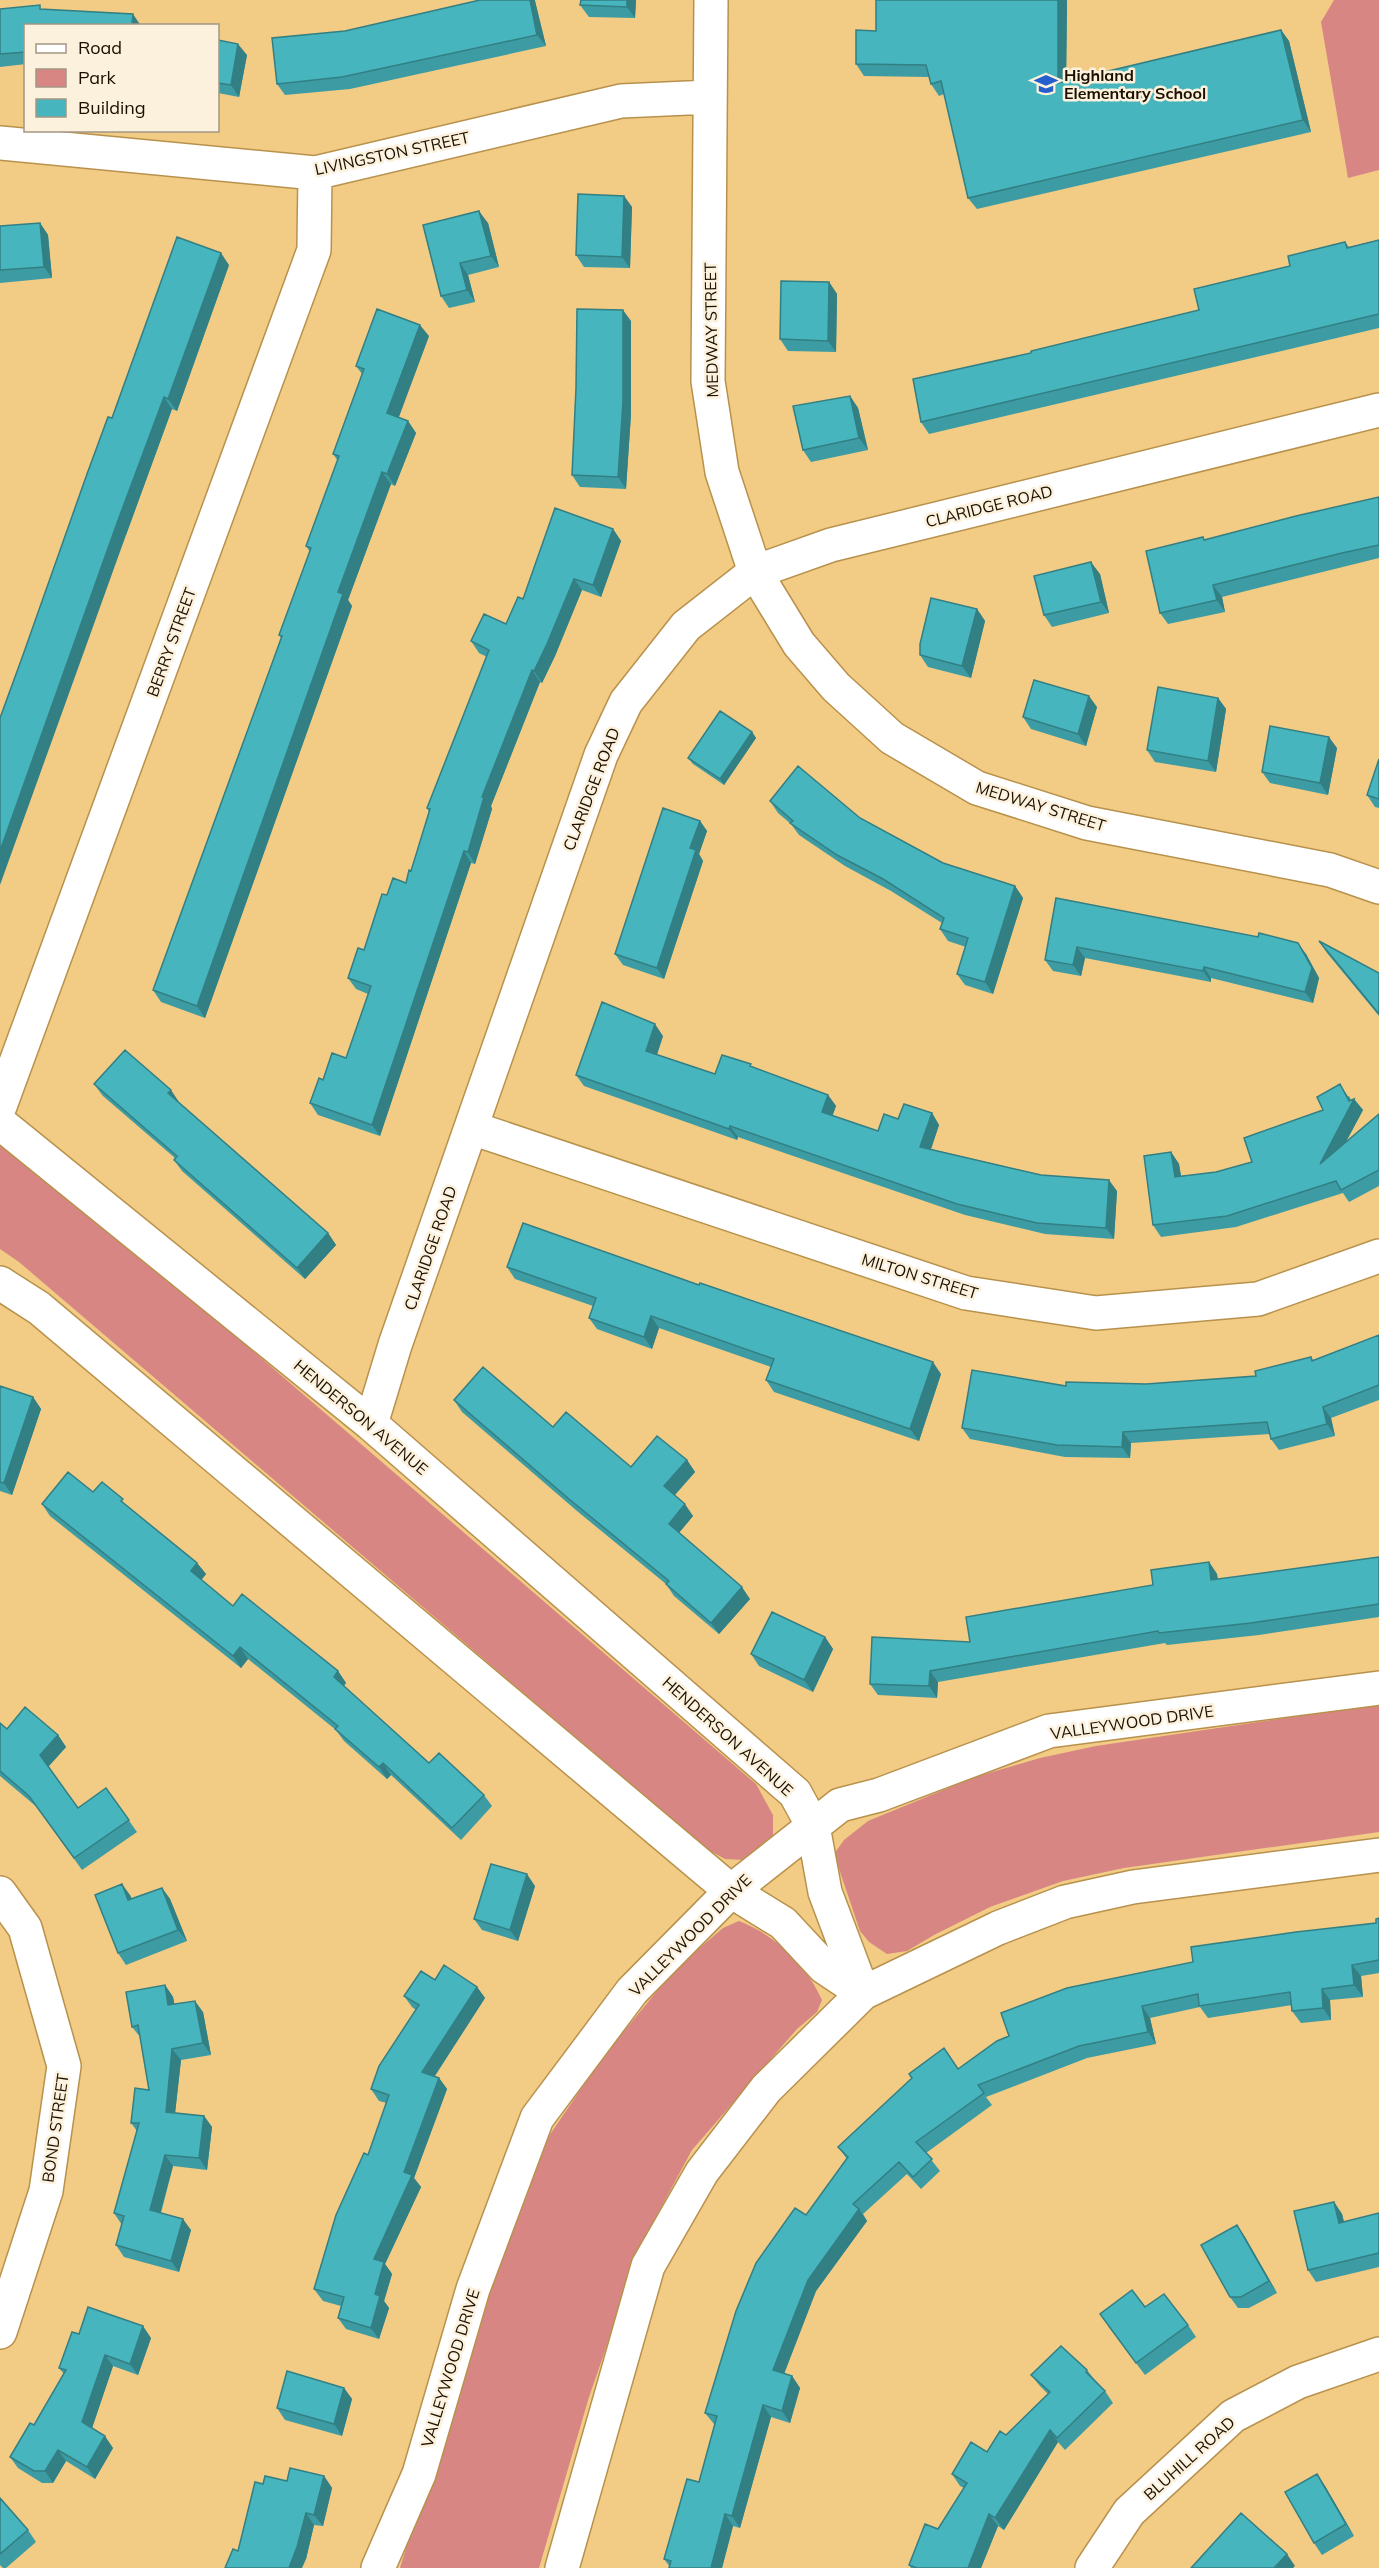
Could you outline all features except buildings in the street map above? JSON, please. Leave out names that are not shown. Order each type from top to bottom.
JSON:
[{"type":"street","name":"MEDWAY STREET","points":[[711,0],[708,381],[722,472],[755,572],[799,644],[836,687],[892,738],[977,788],[1087,823],[1330,870],[1379,887]]},
{"type":"street","name":"LIVINGSTON STREET","points":[[0,143],[315,173],[621,101],[710,97]]},
{"type":"street","name":"BERRY STREET","points":[[0,1106],[314,250],[315,173]]},
{"type":"street","name":"CLARIDGE ROAD","points":[[371,1424],[395,1345],[600,755],[626,702],[686,626],[755,572],[831,545],[1379,410]]},
{"type":"street","name":"HENDERSON AVENUE","points":[[0,1123],[371,1424],[795,1793],[813,1826],[825,1892],[863,1993]]},
{"type":"street","name":"MILTON STREET","points":[[472,1128],[966,1293],[1096,1313],[1258,1299],[1379,1256]]},
{"type":"street","points":[[0,1283],[39,1308],[731,1891],[783,1923],[824,1967],[863,1993]]},
{"type":"street","name":"VALLEYWOOD DRIVE","points":[[378,2568],[419,2474],[473,2289],[537,2118],[632,1991],[731,1891],[840,1805],[879,1795],[1049,1731],[1379,1688]]},
{"type":"street","points":[[562,2568],[648,2266],[702,2172],[766,2089],[863,1993],[998,1928],[1065,1902],[1133,1887],[1379,1855]]},
{"type":"street","name":"BOND STREET","points":[[0,1893],[25,1928],[64,2066],[46,2191],[0,2332]]},
{"type":"street","name":"BLUHILL ROAD","points":[[1092,2568],[1129,2512],[1233,2416],[1298,2382],[1379,2354]]},
{"type":"green space","points":[[1334,0],[1379,0],[1379,170],[1348,178],[1321,22]]},
{"type":"green space","points":[[0,1140],[246,1345],[756,1784],[773,1815],[773,1838],[744,1860],[725,1859],[705,1848],[19,1262],[0,1249]]},
{"type":"green space","points":[[1379,1704],[1379,1832],[1124,1868],[1063,1881],[990,1907],[907,1951],[887,1954],[869,1942],[860,1931],[834,1854],[844,1840],[868,1821],[975,1777],[1040,1758],[1096,1746]]},
{"type":"green space","points":[[739,1921],[765,1934],[788,1952],[807,1974],[822,2000],[817,2012],[797,2029],[692,2150],[644,2239],[589,2397],[539,2568],[400,2568],[484,2294],[536,2155],[602,2058],[676,1968],[723,1928]]},
{"type":"place","name":"Highland Elementary School","points":[[1046,84]]}]
